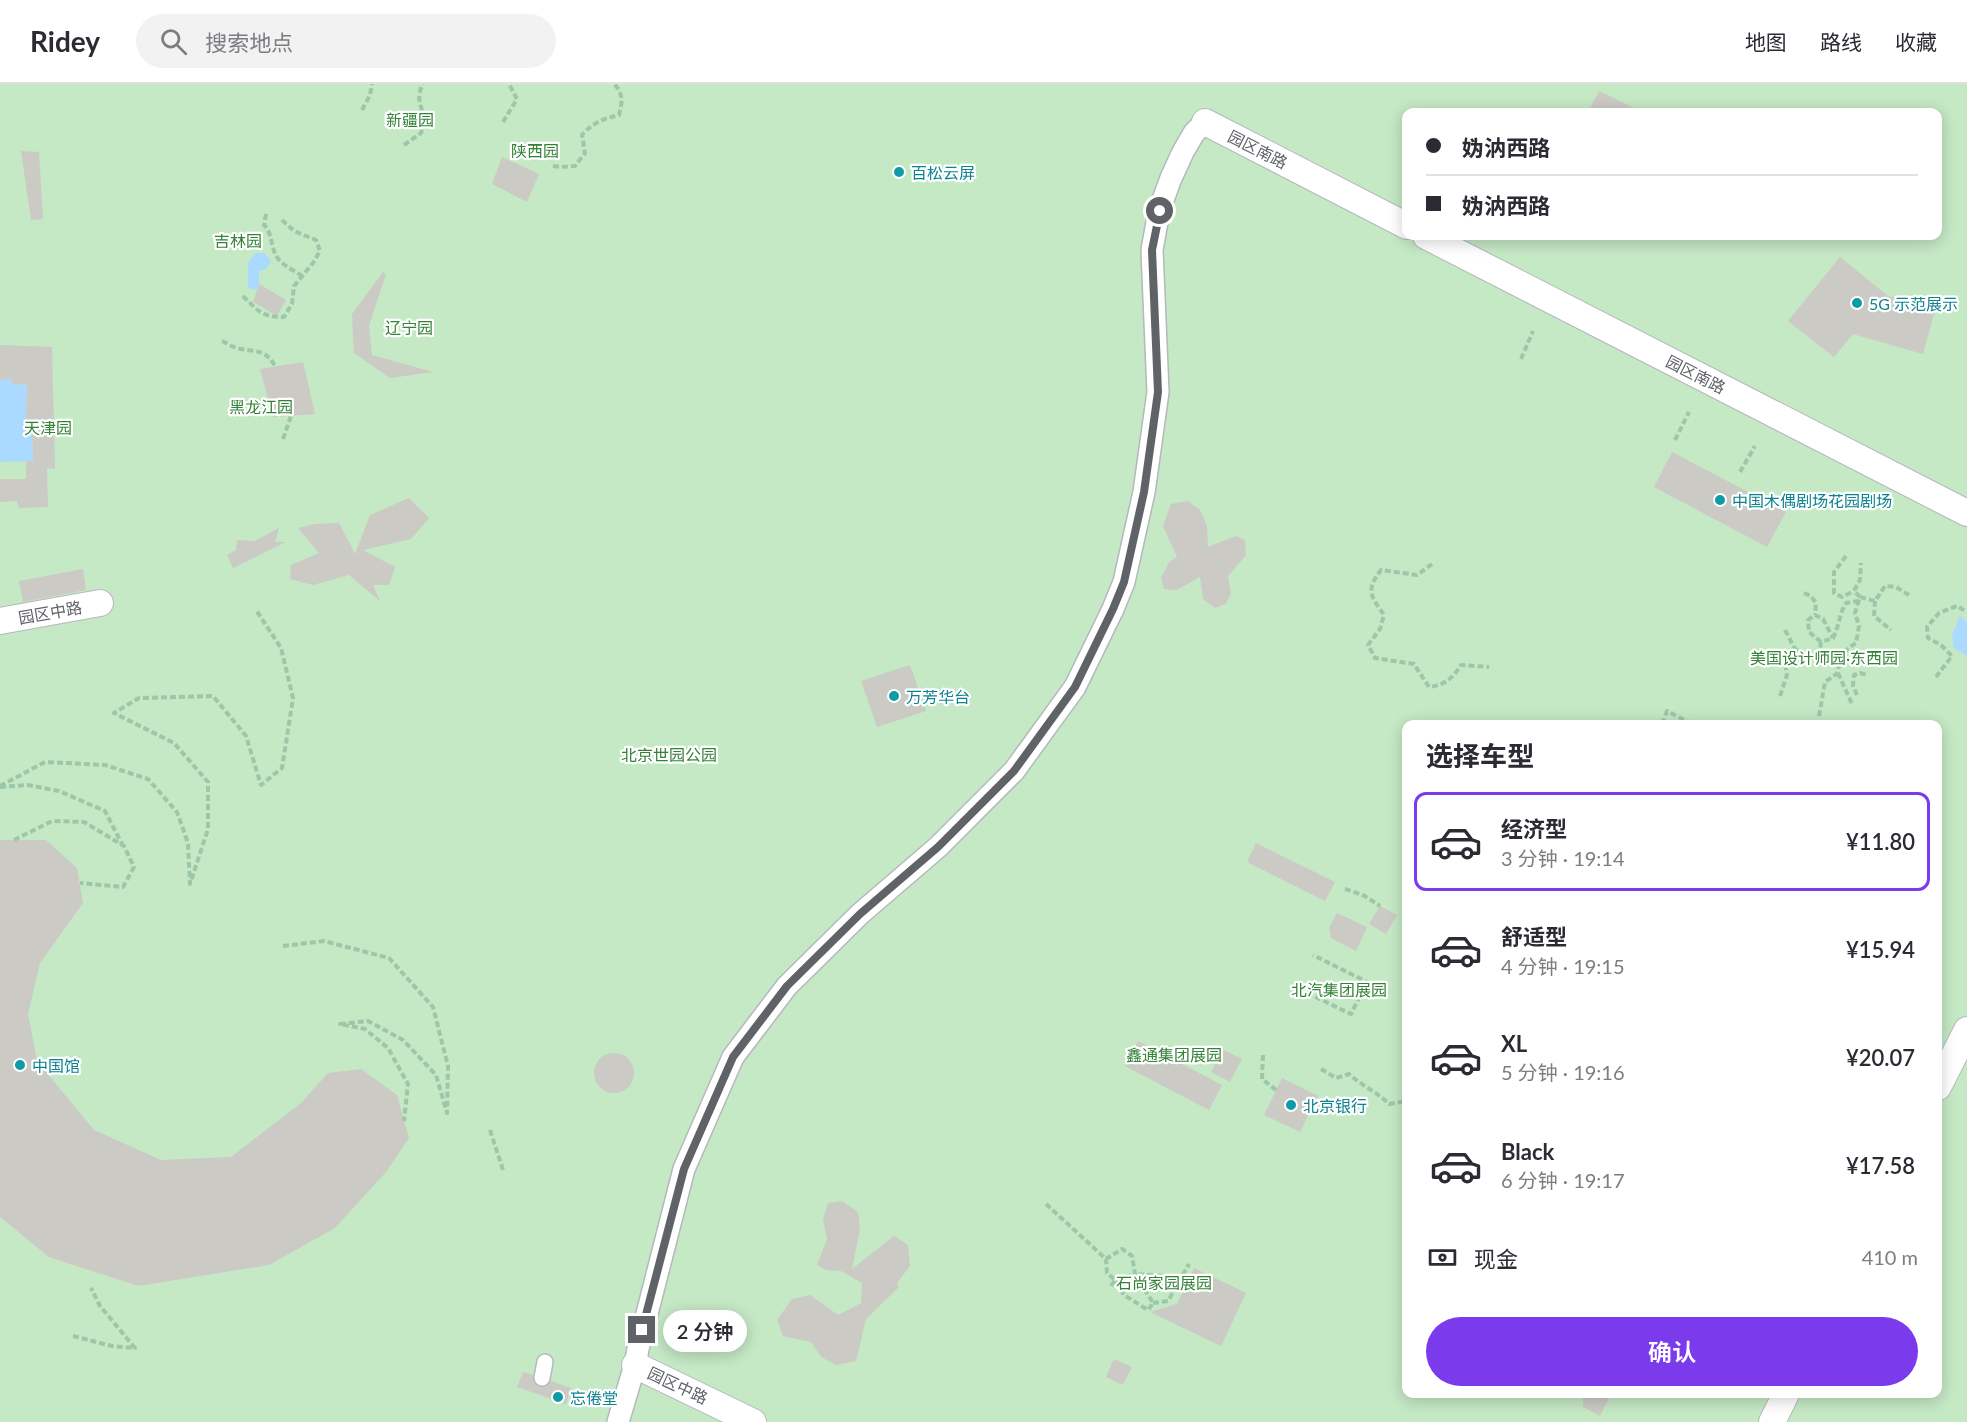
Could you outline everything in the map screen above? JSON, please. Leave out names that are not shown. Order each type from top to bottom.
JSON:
[{"type":"street","name":"园区南路","points":[[1205,122],[1402,223]]},
{"type":"street","points":[[618,1422],[636,1365],[638,1348],[684,1169],[733,1057],[787,986],[860,914],[938,847],[1014,771],[1075,687],[1113,609],[1124,582],[1144,492],[1158,392],[1152,250],[1160,211],[1171,178],[1183,152],[1205,122]]},
{"type":"street","name":"园区南路","points":[[1434,240],[1967,513]]},
{"type":"street","name":"园区中路","points":[[0,621],[100,603]]},
{"type":"street","points":[[1942,1080],[1966,1035]]},
{"type":"street","points":[[542,1378],[545,1362]]},
{"type":"street","name":"园区中路","points":[[636,1365],[753,1422]]},
{"type":"street","points":[[1772,1422],[1784,1398]]},
{"type":"path","points":[[362,110],[370,95],[372,84]]},
{"type":"path","points":[[404,145],[421,133],[426,119],[420,106],[418,92],[423,84]]},
{"type":"path","points":[[503,122],[517,99],[509,84]]},
{"type":"path","points":[[553,166],[560,168],[575,166],[585,153],[582,135],[589,126],[604,119],[619,116],[623,101],[618,87],[614,84]]},
{"type":"path","points":[[266,214],[264,225],[271,236],[271,244],[281,265],[301,275]]},
{"type":"path","points":[[243,296],[269,317],[284,317],[292,304],[294,286],[320,251],[316,240],[294,231],[281,219]]},
{"type":"path","points":[[1521,358],[1533,331]]},
{"type":"path","points":[[222,341],[238,348],[255,350],[269,356],[275,366]]},
{"type":"path","points":[[1675,440],[1689,412]]},
{"type":"path","points":[[283,439],[291,416]]},
{"type":"path","points":[[1740,472],[1755,446]]},
{"type":"path","points":[[1846,556],[1834,572],[1834,593],[1842,597],[1854,591],[1860,580],[1861,563]]},
{"type":"path","points":[[1432,564],[1417,575],[1381,570],[1372,582],[1371,595],[1384,615],[1380,629],[1368,645],[1375,658],[1414,664],[1430,687],[1442,686],[1454,676],[1461,665],[1489,667]]},
{"type":"path","points":[[1891,630],[1874,616],[1875,601],[1885,586],[1896,587],[1910,595]]},
{"type":"path","points":[[1852,705],[1838,673],[1839,660],[1846,648],[1856,643],[1859,626],[1855,612],[1859,599],[1854,591]]},
{"type":"path","points":[[1804,593],[1811,596],[1816,603],[1815,615],[1808,620],[1809,632],[1821,642]]},
{"type":"path","points":[[1821,642],[1833,638],[1838,627],[1840,612],[1846,603],[1859,599],[1875,601]]},
{"type":"path","points":[[1936,677],[1952,656],[1941,645],[1928,638],[1927,627],[1939,613],[1957,606],[1967,612]]},
{"type":"path","points":[[0,787],[45,762],[105,765],[148,779],[177,812],[188,843],[190,884],[208,829],[208,782],[174,743],[114,713],[139,698],[213,696],[246,736],[261,784],[282,768],[293,698],[281,648],[256,610]]},
{"type":"path","points":[[1815,615],[1823,619],[1833,638]]},
{"type":"path","points":[[1785,630],[1795,649],[1808,659],[1819,655],[1821,642]]},
{"type":"path","points":[[1780,696],[1786,675],[1784,656],[1795,649]]},
{"type":"path","points":[[1820,716],[1825,682],[1838,673]]},
{"type":"path","points":[[1857,695],[1852,686],[1854,675],[1860,673],[1867,675]]},
{"type":"path","points":[[1664,720],[1667,711],[1684,720]]},
{"type":"path","points":[[0,787],[28,785],[59,791],[105,811],[134,867],[123,887],[80,883]]},
{"type":"path","points":[[15,840],[52,821],[84,822],[124,846]]},
{"type":"path","points":[[1345,889],[1365,896],[1380,906]]},
{"type":"path","points":[[283,946],[324,941],[389,958],[433,1007],[448,1066],[447,1113],[436,1075],[403,1040],[368,1021],[340,1024],[364,1029],[388,1048],[408,1084],[404,1121]]},
{"type":"path","points":[[1299,989],[1352,1014],[1367,982],[1313,955]]},
{"type":"path","points":[[1263,1055],[1262,1079],[1276,1090]]},
{"type":"path","points":[[1321,1069],[1336,1078],[1349,1074],[1361,1086],[1378,1093],[1389,1104],[1402,1102]]},
{"type":"path","points":[[490,1130],[503,1170]]},
{"type":"path","points":[[1046,1204],[1106,1259],[1107,1273],[1115,1280],[1124,1295],[1148,1310],[1153,1303],[1168,1301],[1189,1264]]},
{"type":"path","points":[[1106,1259],[1122,1249],[1132,1257],[1135,1274],[1153,1303]]},
{"type":"path","points":[[1111,1286],[1115,1280],[1135,1274],[1167,1276],[1177,1284]]},
{"type":"path","points":[[74,1336],[112,1346],[135,1348],[100,1306],[91,1288]]},
{"type":"green space","name":"北京世园公园","points":[[0,84],[1967,84],[1967,1422],[0,1422]]},
{"type":"water","points":[[255,253],[265,253],[271,261],[266,269],[259,271],[257,290],[248,288],[248,263]]},
{"type":"water","points":[[11,379],[13,385],[33,384],[27,391],[26,419],[32,424],[33,461],[0,462],[0,380]]},
{"type":"water","points":[[1960,616],[1967,622],[1967,656],[1954,648],[1952,635]]},
{"type":"building","points":[[1599,91],[1634,108],[1590,108]]},
{"type":"building","points":[[21,151],[39,152],[43,219],[31,220]]},
{"type":"building","points":[[502,157],[539,174],[527,202],[492,184]]},
{"type":"building","name":"5G 示范展示","points":[[1840,257],[1888,296],[1935,310],[1923,354],[1853,334],[1834,357],[1788,321]]},
{"type":"building","points":[[383,272],[386,274],[369,326],[372,355],[433,372],[390,378],[354,353],[352,314]]},
{"type":"building","points":[[259,284],[286,300],[277,316],[253,302]]},
{"type":"building","points":[[0,345],[52,347],[55,469],[47,468],[48,507],[19,508],[17,501],[0,502],[0,479],[26,479],[26,461],[33,461],[32,424],[26,419],[27,384],[13,385],[11,379],[0,380]]},
{"type":"building","points":[[303,362],[315,414],[273,417],[260,369]]},
{"type":"building","name":"中国木偶剧场花园剧场","points":[[1672,452],[1786,512],[1767,547],[1654,487]]},
{"type":"building","points":[[409,498],[429,518],[411,539],[363,550],[395,567],[389,585],[373,585],[380,601],[349,575],[313,585],[290,579],[291,565],[319,553],[298,528],[315,524],[339,523],[355,554],[370,515]]},
{"type":"building","points":[[1188,501],[1200,510],[1207,526],[1208,547],[1236,536],[1245,540],[1246,555],[1228,576],[1231,593],[1226,604],[1215,608],[1203,599],[1200,577],[1177,590],[1164,589],[1161,578],[1169,562],[1177,557],[1163,526],[1171,504]]},
{"type":"building","points":[[279,528],[275,542],[286,542],[233,568],[227,555],[236,550],[237,540],[255,541]]},
{"type":"building","points":[[83,569],[86,590],[23,602],[19,581]]},
{"type":"building","name":"万芳华台","points":[[910,665],[926,711],[877,727],[861,681]]},
{"type":"building","name":"中国馆","points":[[0,840],[46,840],[77,868],[83,903],[40,963],[28,1014],[37,1061],[94,1130],[161,1160],[231,1157],[301,1103],[328,1073],[361,1069],[397,1095],[409,1138],[386,1172],[335,1228],[269,1265],[138,1286],[49,1257],[0,1217]]},
{"type":"building","points":[[1256,843],[1335,882],[1325,901],[1247,862]]},
{"type":"building","points":[[1380,906],[1397,915],[1386,934],[1369,924]]},
{"type":"building","points":[[1337,913],[1367,927],[1356,951],[1331,938],[1329,928]]},
{"type":"building","points":[[1138,1041],[1222,1085],[1209,1110],[1125,1066]]},
{"type":"building","points":[[1223,1050],[1242,1059],[1230,1082],[1211,1072]]},
{"type":"building","points":[[614,1053],[622,1054],[628,1059],[633,1065],[633,1081],[628,1087],[622,1092],[614,1093],[606,1092],[600,1087],[595,1081],[594,1073],[595,1065],[600,1059],[606,1054]]},
{"type":"building","name":"北京银行","points":[[1282,1078],[1318,1096],[1300,1132],[1264,1115]]},
{"type":"building","points":[[842,1201],[858,1212],[860,1229],[852,1269],[894,1236],[908,1245],[910,1266],[897,1283],[899,1287],[866,1319],[856,1361],[836,1365],[821,1357],[811,1342],[783,1336],[777,1320],[792,1299],[810,1295],[838,1315],[861,1303],[862,1283],[841,1271],[826,1270],[817,1265],[827,1239],[823,1219],[828,1203]]},
{"type":"building","points":[[1194,1268],[1246,1293],[1221,1346],[1150,1312],[1177,1304]]},
{"type":"building","points":[[1114,1359],[1132,1367],[1123,1385],[1106,1377]]},
{"type":"building","name":"忘倦堂","points":[[523,1372],[533,1375],[533,1382],[540,1387],[546,1387],[551,1381],[571,1388],[566,1404],[517,1387]]},
{"type":"building","points":[[1583,1398],[1609,1398],[1600,1416],[1583,1407]]},
{"type":"place","name":"百松云屏","points":[[899,172]]},
{"type":"place","name":"5G 示范展示","points":[[1857,303]]},
{"type":"place","name":"中国木偶剧场花园剧场","points":[[1720,500]]},
{"type":"place","name":"万芳华台","points":[[894,696]]},
{"type":"place","name":"中国馆","points":[[20,1065]]},
{"type":"place","name":"北京银行","points":[[1291,1105]]},
{"type":"place","name":"忘倦堂","points":[[558,1397]]},
{"type":"route","points":[[642,1330],[684,1169],[733,1057],[787,986],[860,914],[938,847],[1014,771],[1075,687],[1113,609],[1124,582],[1144,492],[1158,392],[1152,250],[1160,211]]},
{"type":"park label","name":"新疆园","points":[[410,119]]},
{"type":"park label","name":"陕西园","points":[[535,150]]},
{"type":"park label","name":"吉林园","points":[[238,240]]},
{"type":"park label","name":"辽宁园","points":[[409,327]]},
{"type":"park label","name":"黑龙江园","points":[[261,406]]},
{"type":"park label","name":"天津园","points":[[48,427]]},
{"type":"park label","name":"美国设计师园·东西园","points":[[1824,657]]},
{"type":"park label","name":"北汽集团展园","points":[[1339,989]]},
{"type":"park label","name":"鑫通集团展园","points":[[1174,1054]]},
{"type":"park label","name":"石尚家园展园","points":[[1164,1282]]}]
